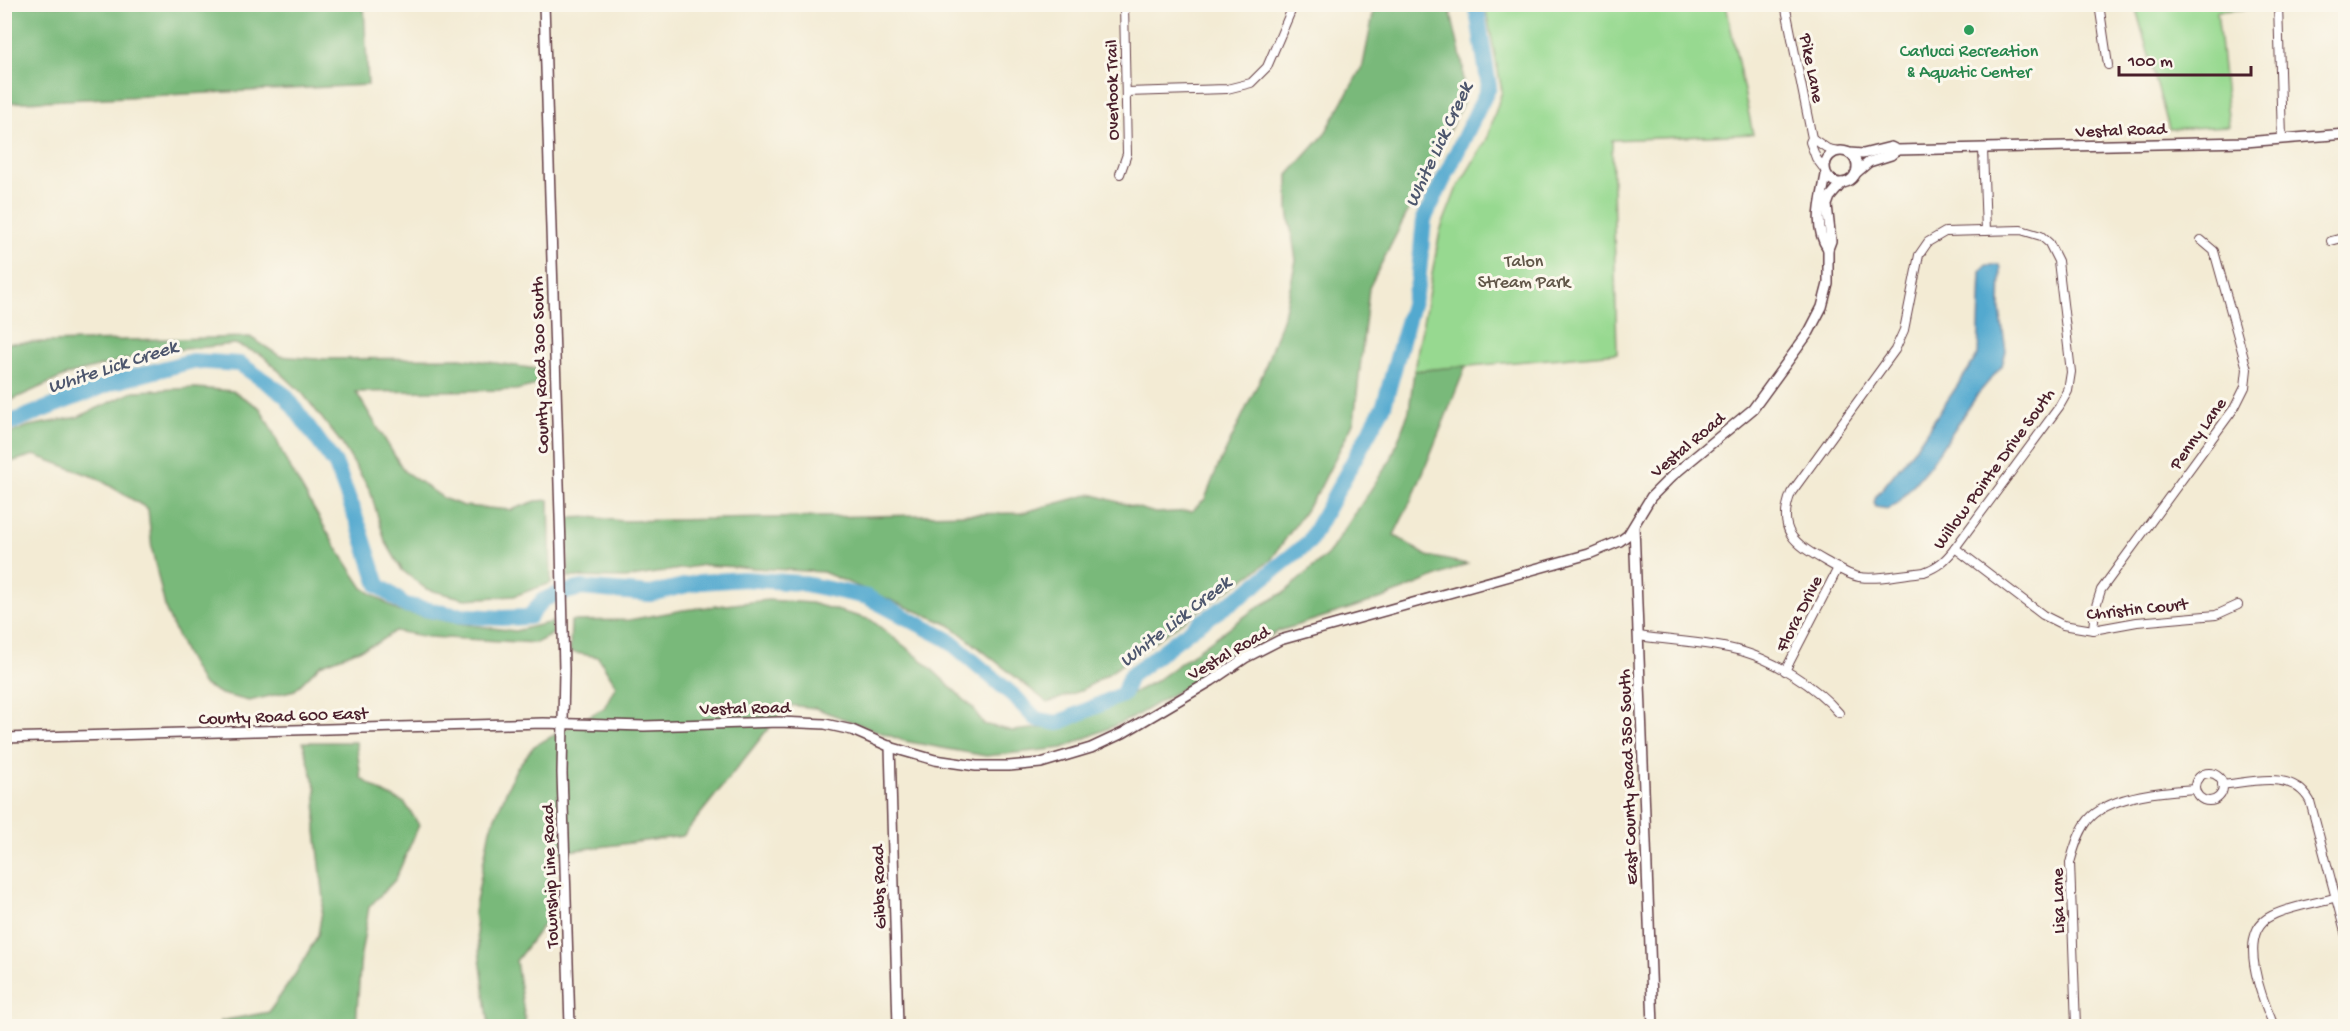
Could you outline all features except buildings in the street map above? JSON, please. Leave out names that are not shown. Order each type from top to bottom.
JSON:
[{"type":"street","name":"County Road 300 South","points":[[544,4],[561,548],[562,725]]},
{"type":"street","name":"Overlook Trail","points":[[1120,174],[1127,154],[1124,4]]},
{"type":"street","points":[[1126,92],[1227,89],[1251,83],[1267,67],[1294,4]]},
{"type":"street","name":"Pike Lane","points":[[1785,4],[1812,138],[1810,142],[1814,155],[1825,172]]},
{"type":"street","points":[[2099,4],[2108,65]]},
{"type":"street","points":[[2278,4],[2282,138]]},
{"type":"street","name":"Vestal Road","points":[[1849,153],[1863,154],[1891,147],[1897,150],[1983,149],[2235,142],[2346,134]]},
{"type":"street","points":[[1812,138],[1828,149],[1849,153],[1856,162],[1856,173],[1850,180],[1842,183],[1833,182],[1825,172],[1827,158],[1838,151]]},
{"type":"street","points":[[1983,149],[1986,231]]},
{"type":"street","name":"Vestal Road","points":[[1856,173],[1869,162],[1891,155],[1897,150]]},
{"type":"street","name":"Vestal Road","points":[[1825,172],[1819,212],[1824,242],[1828,249]]},
{"type":"street","name":"Vestal Road","points":[[562,725],[644,726],[779,722],[825,724],[852,730],[890,746],[935,760],[976,766],[1041,763],[1070,756],[1123,733],[1245,658],[1280,640],[1589,554],[1620,541],[1628,535],[1651,497],[1672,476],[1753,409],[1809,332],[1822,307],[1828,284],[1828,249],[1831,241],[1831,226],[1827,205],[1833,192],[1842,183]]},
{"type":"street","name":"Willow Pointe Drive South","points":[[1986,231],[2031,232],[2049,243],[2055,252],[2058,261],[2070,382],[2059,407],[1943,562],[1924,572],[1865,578],[1848,574],[1795,542],[1786,524],[1785,516],[1791,493],[1895,350],[1904,330],[1917,261],[1923,246],[1944,232],[1986,231]]},
{"type":"street","points":[[2331,241],[2346,237]]},
{"type":"street","name":"Penny Lane","points":[[2093,630],[2095,609],[2101,590],[2235,407],[2246,387],[2246,360],[2214,251],[2201,240]]},
{"type":"street","name":"East County Road 350 South","points":[[1634,526],[1653,1026]]},
{"type":"street","name":"Christin Court","points":[[1955,548],[2043,615],[2063,625],[2093,630],[2137,622],[2216,615],[2238,605]]},
{"type":"street","name":"Flora Drive","points":[[1785,671],[1838,568]]},
{"type":"street","points":[[1639,636],[1738,650],[1785,671],[1824,696],[1839,713]]},
{"type":"street","name":"County Road 600 East","points":[[4,738],[543,723],[562,725]]},
{"type":"street","name":"Township Line Road","points":[[562,725],[570,1026]]},
{"type":"street","name":"Gibbs Road","points":[[890,746],[898,1026]]},
{"type":"street","points":[[2208,774],[2216,776],[2222,785],[2220,795],[2211,801],[2201,799],[2195,789],[2199,778],[2208,774]]},
{"type":"street","points":[[2222,785],[2277,780],[2288,781],[2304,791],[2310,801],[2334,898],[2346,936]]},
{"type":"street","name":"Lisa Lane","points":[[2076,1026],[2070,863],[2074,848],[2090,818],[2107,806],[2126,799],[2195,789]]},
{"type":"street","points":[[2274,1026],[2263,1002],[2255,970],[2253,939],[2259,927],[2270,916],[2334,898]]},
{"type":"green space","points":[[4,5],[364,5],[368,85],[5,103]]},
{"type":"green space","points":[[1375,5],[1449,5],[1463,66],[1463,103],[1369,288],[1354,421],[1318,492],[1271,560],[1108,674],[1082,690],[1048,703],[950,625],[823,572],[704,565],[626,578],[568,577],[568,518],[590,517],[622,521],[1021,513],[1091,494],[1155,513],[1192,511],[1205,499],[1263,373],[1285,311],[1296,260],[1288,210],[1288,175],[1324,135],[1363,65]]},
{"type":"green space","name":"Talon Stream Park","points":[[1485,5],[1726,5],[1753,134],[1612,140],[1617,353],[1414,371],[1440,231],[1456,190],[1487,139],[1502,91]]},
{"type":"green space","points":[[2135,5],[2264,5],[2264,8],[2217,11],[2229,126],[2169,129]]},
{"type":"green space","points":[[250,337],[280,356],[316,359],[460,358],[537,369],[537,385],[516,390],[356,392],[404,471],[445,499],[464,506],[511,510],[536,501],[549,500],[551,583],[514,596],[465,599],[426,589],[402,570],[385,541],[370,490],[342,444],[303,394],[262,355],[235,344],[155,352],[67,375],[5,403],[5,343]]},
{"type":"green space","points":[[1466,366],[1416,490],[1394,535],[1427,556],[1467,564],[1386,597],[1279,631],[1134,717],[1063,748],[986,756],[904,741],[815,708],[787,705],[683,836],[554,853],[550,916],[516,961],[526,1026],[489,1026],[474,912],[490,829],[516,769],[534,746],[604,708],[616,685],[598,657],[570,652],[571,621],[629,620],[683,610],[768,600],[811,603],[871,620],[922,660],[974,709],[983,724],[1013,731],[1068,725],[1154,682],[1255,609],[1285,592],[1329,553],[1391,459],[1409,411],[1414,371]]},
{"type":"green space","points":[[196,388],[233,391],[260,408],[286,461],[336,547],[363,588],[398,611],[457,623],[515,631],[552,622],[553,634],[536,643],[428,637],[395,631],[377,643],[320,665],[295,690],[249,701],[221,694],[202,684],[166,611],[152,550],[148,509],[97,478],[34,455],[4,464],[5,435],[29,426],[78,417],[135,391]]},
{"type":"green space","points":[[303,742],[356,742],[361,778],[405,803],[419,825],[395,880],[369,907],[361,954],[356,1026],[220,1026],[221,1021],[269,1012],[296,973],[318,935],[324,899],[316,831],[316,789]]},
{"type":"water","points":[[1986,265],[2000,265],[2001,268],[2000,310],[2006,351],[2002,366],[1978,394],[1930,465],[1898,503],[1888,509],[1876,507],[1874,503],[1876,496],[1916,447],[1978,355],[1981,272]]},
{"type":"waterway","name":"White Lick Creek","points":[[4,425],[114,382],[192,361],[240,364],[285,395],[336,465],[378,585],[405,605],[454,615],[529,617],[543,600],[582,588],[650,594],[700,582],[744,579],[800,583],[867,597],[947,639],[1015,697],[1036,719],[1058,723],[1123,694],[1130,676],[1197,625],[1245,593],[1309,542],[1384,405],[1418,283],[1424,219],[1489,87],[1476,4]]},
{"type":"place","name":"Carlucci Recreation & Aquatic Center","points":[[1969,30]]}]
